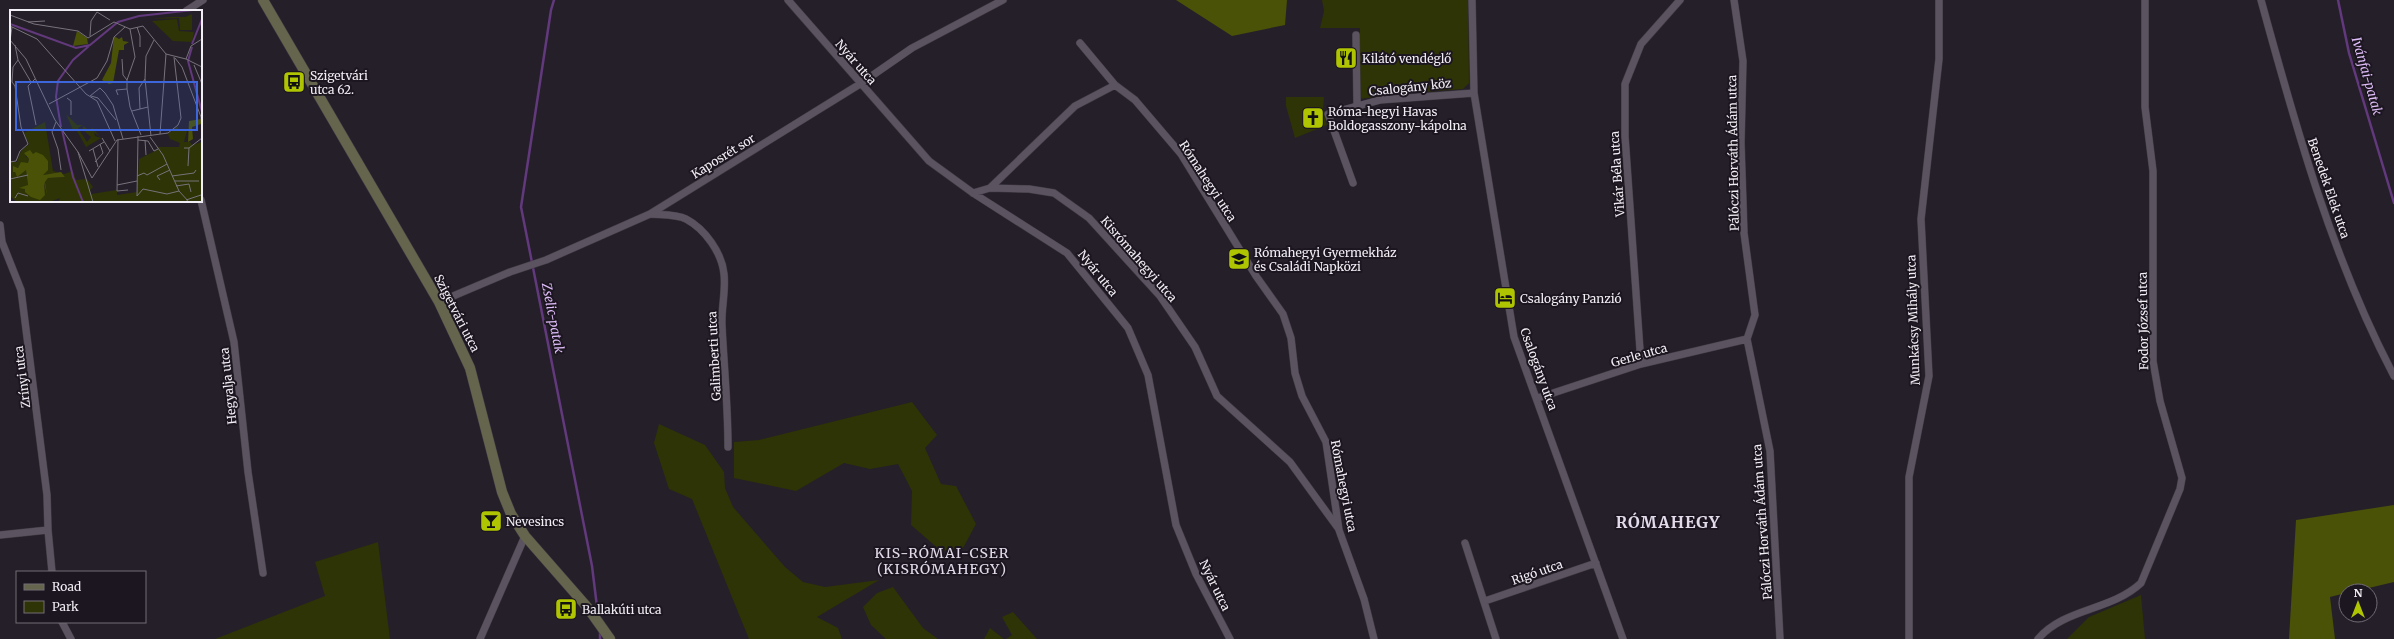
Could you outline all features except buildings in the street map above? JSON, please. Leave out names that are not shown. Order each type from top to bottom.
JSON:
[{"type":"street","points":[[188,0],[192,7]]},
{"type":"street","points":[[188,10],[203,0]]},
{"type":"street","name":"Szigetvári utca","points":[[263,0],[439,302],[470,368],[502,492],[511,514],[525,536],[588,608],[610,639]]},
{"type":"street","name":"Nyár utca","points":[[788,0],[929,161],[974,193],[1068,253],[1128,328],[1148,375],[1176,525],[1196,574],[1230,639]]},
{"type":"street","name":"Kaposrét sor","points":[[439,302],[524,267],[540,262],[650,214],[860,84],[912,48],[1003,0]]},
{"type":"street","name":"Csalogány utca","points":[[1472,0],[1474,93],[1514,336],[1538,398],[1623,639]]},
{"type":"street","name":"Vikár Béla utca","points":[[1641,364],[1625,136],[1625,84],[1641,44],[1680,0]]},
{"type":"street","name":"Pálóczi Horváth Ádám utca","points":[[1734,0],[1743,61],[1741,143],[1744,233],[1755,315],[1748,339],[1770,451],[1780,639]]},
{"type":"street","name":"Munkácsy Mihály utca","points":[[1909,639],[1910,477],[1929,376],[1921,219],[1939,59],[1939,0]]},
{"type":"street","name":"Fodor József utca","points":[[2038,639],[2049,627],[2062,619],[2109,603],[2130,593],[2141,583],[2180,490],[2182,478],[2160,401],[2153,361],[2153,171],[2145,107],[2145,0]]},
{"type":"street","name":"Benedek Elek utca","points":[[2261,0],[2287,96],[2321,204],[2372,335],[2394,376]]},
{"type":"street","points":[[1356,35],[1357,104]]},
{"type":"street","name":"Rómahegyi utca","points":[[1080,43],[1115,85],[1136,100],[1181,154],[1256,276],[1283,314],[1291,338],[1295,373],[1300,388],[1326,442],[1339,530],[1364,599],[1374,639]]},
{"type":"street","points":[[974,193],[990,188],[1075,106],[1115,85]]},
{"type":"street","name":"Csalogány köz","points":[[1353,183],[1328,114],[1357,104],[1403,97],[1474,93]]},
{"type":"street","name":"Kisrómahegyi utca","points":[[990,188],[1029,189],[1054,193],[1089,218],[1160,296],[1196,347],[1217,396],[1290,462],[1339,530]]},
{"type":"street","name":"Hegyalja utca","points":[[201,202],[234,342],[248,472],[263,573]]},
{"type":"street","name":"Galimberti utca","points":[[650,214],[685,218],[696,226],[716,248],[722,260],[724,276],[722,324],[728,392],[728,447]]},
{"type":"street","name":"Zrínyi utca","points":[[0,226],[2,242],[21,290],[47,495],[48,530],[52,571]]},
{"type":"street","name":"Gerle utca","points":[[1538,398],[1641,364],[1748,339]]},
{"type":"street","points":[[0,535],[48,530]]},
{"type":"street","points":[[480,639],[525,536]]},
{"type":"street","points":[[1465,543],[1485,601],[1496,639]]},
{"type":"street","name":"Rigó utca","points":[[1485,601],[1596,563]]},
{"type":"street","points":[[62,623],[69,637]]},
{"type":"green space","points":[[1176,0],[1287,0],[1285,25],[1232,36]]},
{"type":"green space","points":[[1322,0],[1468,0],[1469,83],[1463,89],[1397,94],[1359,99],[1360,28],[1320,28],[1324,11]]},
{"type":"green space","points":[[1286,97],[1324,97],[1323,112],[1327,125],[1295,138],[1286,106]]},
{"type":"green space","points":[[912,402],[937,435],[925,448],[941,484],[956,486],[976,524],[963,548],[941,551],[911,525],[912,491],[898,464],[870,469],[844,463],[796,491],[734,478],[734,442],[759,440]]},
{"type":"green space","points":[[659,424],[705,445],[724,472],[725,488],[733,507],[785,567],[803,582],[825,587],[879,580],[817,617],[838,628],[842,639],[749,639],[692,499],[669,489],[654,443]]},
{"type":"green space","points":[[2394,505],[2394,582],[2378,586],[2378,583],[2338,583],[2338,595],[2330,597],[2335,639],[2289,639],[2296,520]]},
{"type":"green space","points":[[378,542],[390,639],[215,639],[325,596],[315,562]]},
{"type":"green space","points":[[893,587],[923,628],[938,639],[886,639],[871,625],[863,607],[877,593]]},
{"type":"green space","points":[[2141,595],[2145,639],[2067,639],[2089,617]]},
{"type":"green space","points":[[1013,612],[1037,639],[1006,639],[1012,635],[1002,617]]},
{"type":"green space","points":[[990,628],[1004,639],[984,639]]},
{"type":"waterway","name":"Zselic-patak","points":[[554,0],[551,10],[521,207],[592,566],[598,615]]},
{"type":"waterway","name":"Ivánfai-patak","points":[[2338,0],[2349,53],[2394,203]]},
{"type":"waterway","name":"Zselic-patak","points":[[600,632],[600,639]]},
{"type":"place","name":"Kilátó vendéglő","points":[[1346,58]]},
{"type":"place","name":"Szigetvári utca 62.","points":[[294,82]]},
{"type":"place","name":"Róma-hegyi Havas Boldogasszony-kápolna","points":[[1313,118]]},
{"type":"place","name":"Rómahegyi Gyermekház és Családi Napközi","points":[[1239,259]]},
{"type":"place","name":"Csalogány Panzió","points":[[1505,298]]},
{"type":"place","name":"Nevesincs","points":[[491,521]]},
{"type":"place","name":"Ballakúti utca","points":[[566,609]]},
{"type":"district","name":"RÓMAHEGY","points":[[1668,522]]},
{"type":"district","name":"KIS-RÓMAI-CSER (KISRÓMAHEGY)","points":[[942,562]]}]
